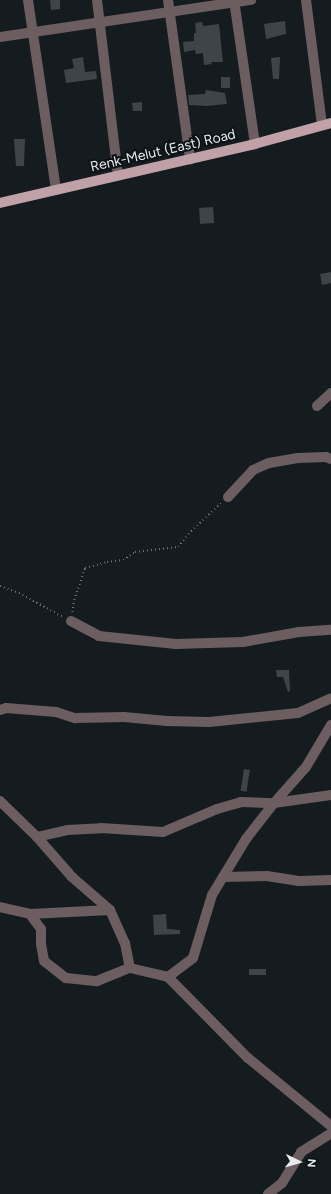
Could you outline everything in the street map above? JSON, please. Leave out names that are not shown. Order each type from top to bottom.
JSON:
[{"type":"main road","name":"Renk-Melut (East) Road","points":[[0,203],[255,144],[326,124]]},
{"type":"street","points":[[28,0],[56,190]]},
{"type":"street","points":[[97,0],[118,175]]},
{"type":"street","points":[[168,0],[190,159]]},
{"type":"street","points":[[0,37],[234,1],[251,0]]},
{"type":"street","points":[[306,0],[326,124]]},
{"type":"street","points":[[234,1],[255,144]]},
{"type":"street","points":[[317,406],[331,393]]},
{"type":"street","points":[[228,497],[253,470],[269,463],[298,458],[326,457],[331,459]]},
{"type":"street","points":[[71,622],[99,636],[176,644],[243,642],[298,632],[331,630]]},
{"type":"street","points":[[0,710],[6,708],[56,712],[75,718],[124,717],[167,721],[209,722],[298,714],[331,698]]},
{"type":"street","points":[[168,977],[193,958],[212,896],[223,877],[246,839],[274,803],[306,767],[331,725]]},
{"type":"street","points":[[37,837],[68,830],[101,828],[163,832],[217,809],[241,802],[274,803],[331,795]]},
{"type":"street","points":[[0,801],[37,837],[72,877],[110,910],[125,943],[130,968]]},
{"type":"street","points":[[223,877],[267,876],[299,881],[331,880]]},
{"type":"street","points":[[0,907],[30,914],[110,910]]},
{"type":"street","points":[[30,914],[41,930],[41,944],[44,960],[66,978],[97,981],[130,968],[168,977],[248,1058],[331,1126]]},
{"type":"street","points":[[268,1194],[282,1183],[301,1152],[331,1133]]},
{"type":"path","points":[[0,586],[18,593],[71,622],[74,600],[85,568],[107,562],[123,560],[135,552],[178,548],[188,534],[228,497]]},
{"type":"building","points":[[50,0],[60,0],[60,9],[51,10]]},
{"type":"building","points":[[285,21],[286,34],[266,39],[264,24]]},
{"type":"building","points":[[202,22],[203,26],[219,24],[223,62],[211,62],[212,64],[204,65],[203,53],[196,54],[195,50],[184,52],[183,42],[194,41],[194,33],[196,33],[195,23]]},
{"type":"building","points":[[83,57],[85,72],[96,71],[97,79],[66,83],[64,70],[74,68],[72,59]]},
{"type":"building","points":[[280,57],[279,79],[273,79],[271,58]]},
{"type":"building","points":[[221,77],[230,77],[230,88],[221,88]]},
{"type":"building","points":[[206,90],[225,93],[227,104],[207,106],[189,105],[188,95],[205,94]]},
{"type":"building","points":[[142,102],[142,111],[133,111],[132,103]]},
{"type":"building","points":[[14,139],[25,139],[24,166],[16,166]]},
{"type":"building","points":[[213,207],[214,223],[200,224],[199,208]]},
{"type":"building","points":[[331,272],[331,283],[322,285],[320,274]]},
{"type":"building","points":[[276,670],[289,670],[290,691],[288,692],[283,677],[277,677]]},
{"type":"building","points":[[244,769],[250,770],[246,792],[241,791]]},
{"type":"building","points":[[166,914],[167,929],[180,930],[180,934],[154,935],[153,915]]},
{"type":"building","points":[[249,969],[266,969],[266,975],[249,975]]}]
